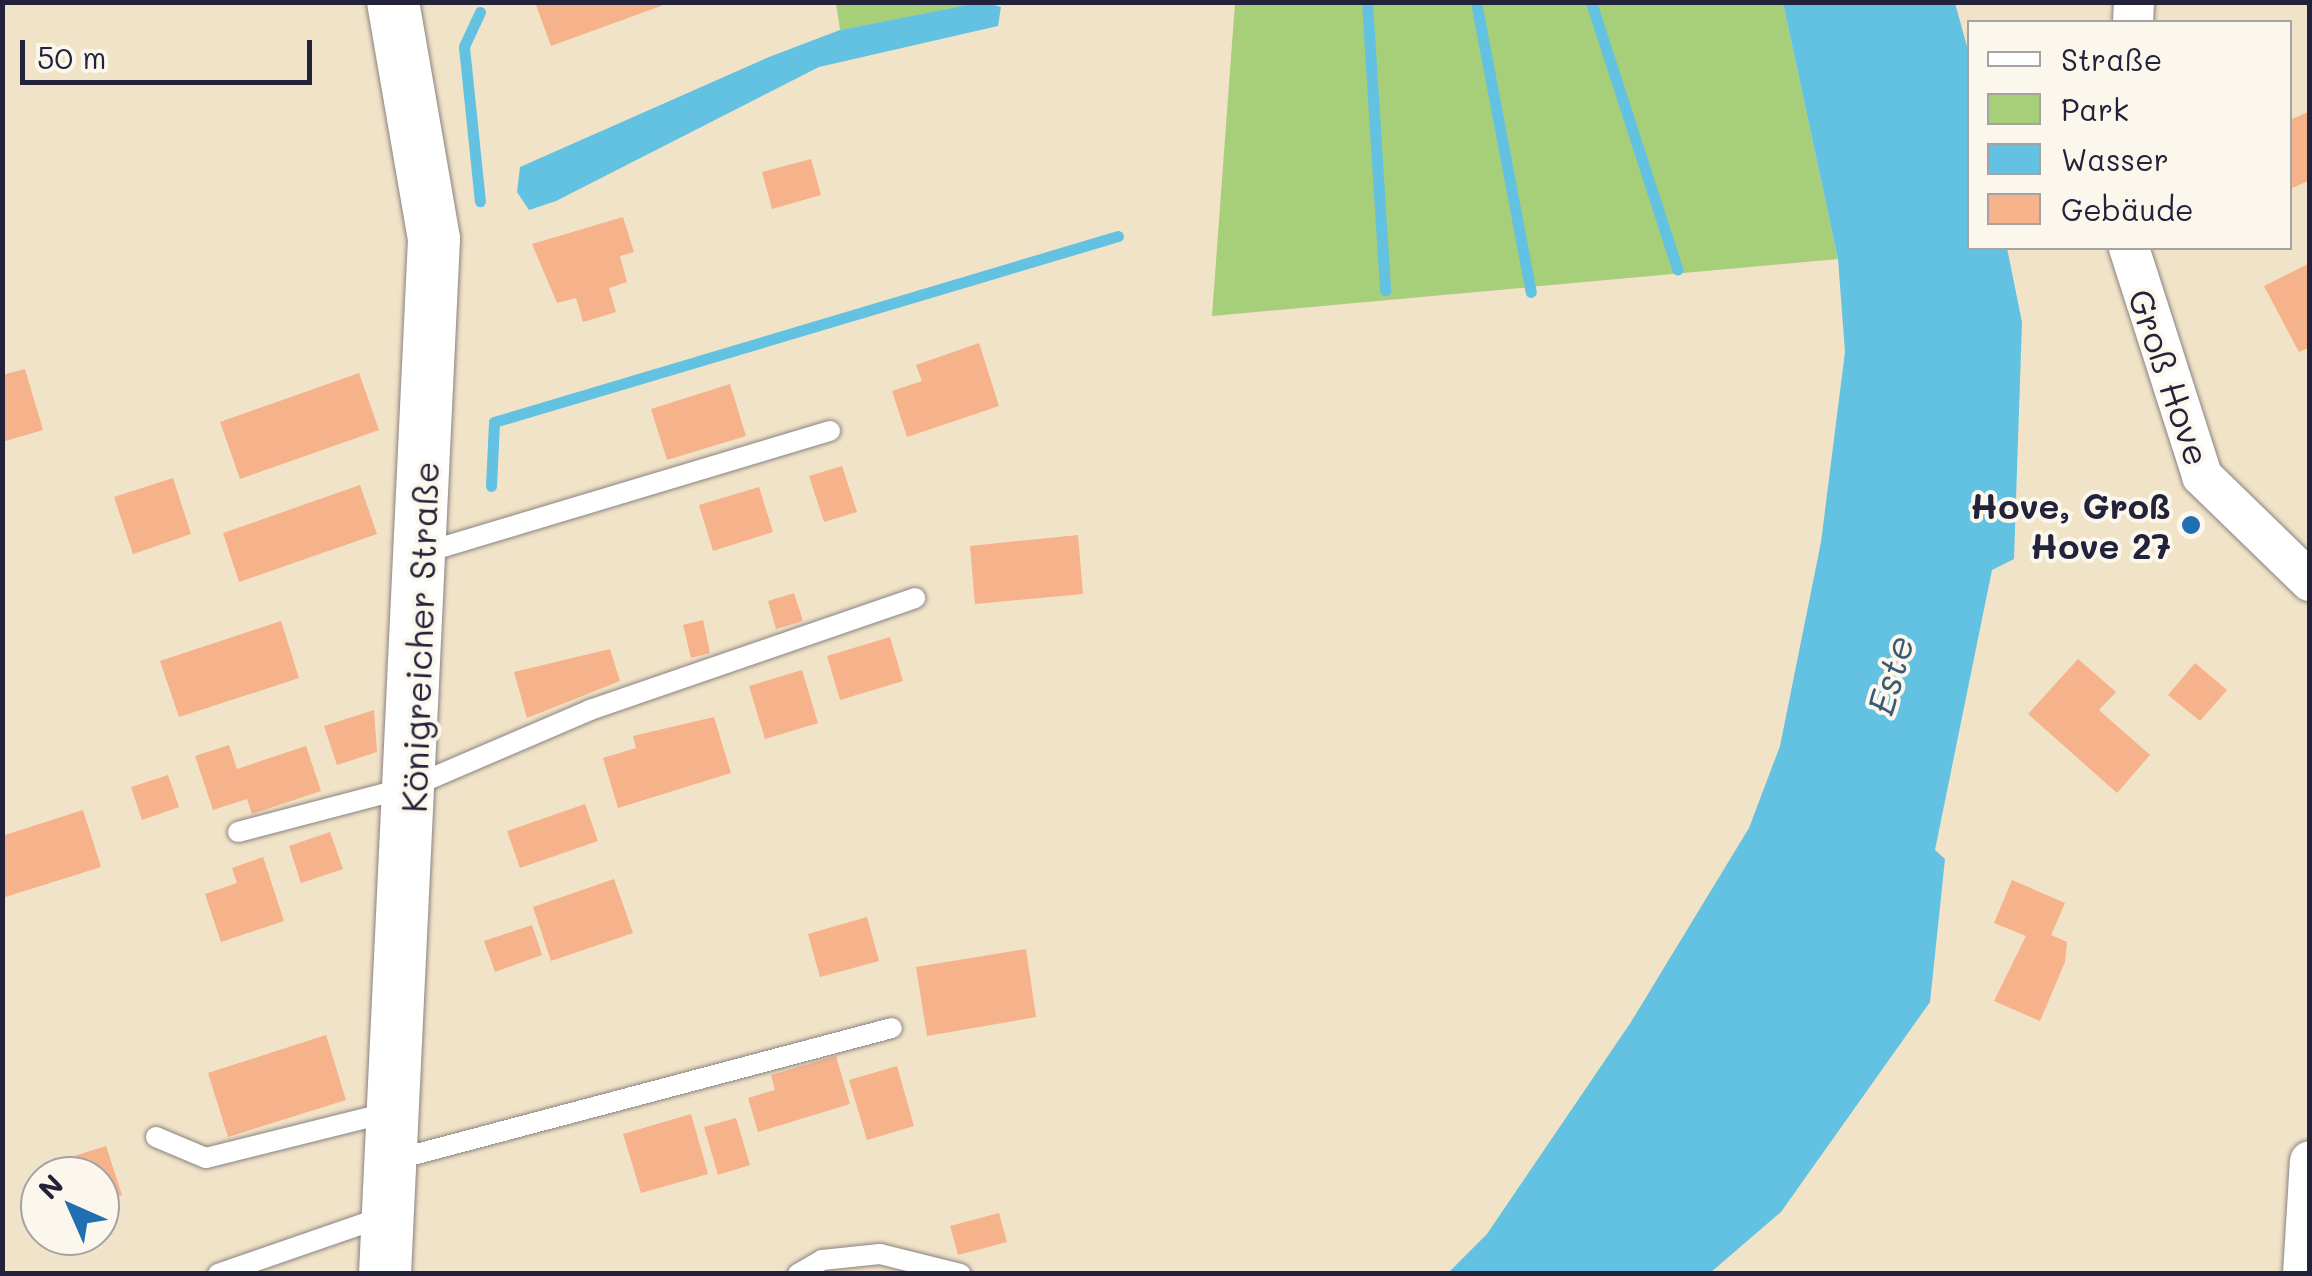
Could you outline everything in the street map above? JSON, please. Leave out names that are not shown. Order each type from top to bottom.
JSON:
[{"type":"street","name":"Königreicher Straße","points":[[385,1274],[396,1135],[413,786],[434,239],[392,2]]},
{"type":"street","name":"Groß Hove","points":[[2130,250],[2202,476],[2310,581]]},
{"type":"street","points":[[2303,1274],[2310,1160]]},
{"type":"lane","points":[[423,553],[830,431]]},
{"type":"lane","points":[[238,832],[413,786],[590,710],[916,598]]},
{"type":"lane","points":[[156,1137],[206,1158],[396,1135],[892,1028]]},
{"type":"lane","points":[[218,1274],[390,1215]]},
{"type":"lane","points":[[798,1274],[822,1260],[880,1254],[961,1274]]},
{"type":"green space","points":[[836,3],[984,3],[840,30]]},
{"type":"green space","points":[[1235,3],[1783,3],[1838,259],[1212,316]]},
{"type":"water","points":[[984,2],[1001,7],[998,26],[819,67],[556,201],[529,210],[517,192],[520,167],[769,57],[840,30]]},
{"type":"water","name":"Este","points":[[1783,3],[1955,3],[1967,47],[1967,250],[2007,250],[2022,322],[2014,559],[1992,570],[1935,850],[1945,859],[1930,1002],[1781,1212],[1710,1273],[1448,1273],[1487,1234],[1631,1022],[1749,828],[1780,746],[1821,542],[1845,352],[1838,259]]},
{"type":"building","points":[[535,2],[669,2],[669,3],[551,46]]},
{"type":"building","points":[[2310,111],[2310,180],[2292,188],[2292,119]]},
{"type":"building","points":[[811,159],[821,195],[772,209],[762,172]]},
{"type":"building","points":[[623,217],[634,252],[620,256],[627,282],[609,288],[616,312],[583,322],[576,298],[557,303],[532,244]]},
{"type":"building","points":[[2310,263],[2310,347],[2299,352],[2264,286]]},
{"type":"building","points":[[979,343],[999,406],[907,437],[892,391],[922,381],[916,365]]},
{"type":"building","points":[[25,369],[43,430],[2,442],[2,375]]},
{"type":"building","points":[[359,373],[379,430],[240,479],[220,422]]},
{"type":"building","points":[[730,384],[746,436],[667,460],[651,409]]},
{"type":"building","points":[[842,466],[857,512],[824,522],[809,476]]},
{"type":"building","points":[[173,478],[191,534],[133,554],[114,497]]},
{"type":"building","points":[[360,485],[377,534],[239,582],[223,533]]},
{"type":"building","points":[[759,487],[773,532],[713,551],[699,505]]},
{"type":"building","points":[[1078,535],[1083,594],[975,604],[970,546]]},
{"type":"building","points":[[794,593],[803,621],[776,629],[768,601]]},
{"type":"building","points":[[703,620],[710,653],[691,658],[683,625]]},
{"type":"building","points":[[281,621],[299,678],[179,717],[160,661]]},
{"type":"building","points":[[890,637],[903,681],[840,700],[827,656]]},
{"type":"building","points":[[610,649],[620,681],[527,718],[514,672]]},
{"type":"building","points":[[2078,659],[2116,692],[2099,710],[2150,755],[2117,793],[2028,714]]},
{"type":"building","points":[[2195,663],[2227,690],[2200,721],[2168,695]]},
{"type":"building","points":[[802,670],[818,723],[765,739],[749,686]]},
{"type":"building","points":[[374,710],[377,752],[337,765],[324,726]]},
{"type":"building","points":[[714,717],[731,773],[618,808],[603,758],[636,748],[633,736]]},
{"type":"building","points":[[229,745],[237,769],[306,746],[321,791],[252,814],[247,799],[213,810],[195,756]]},
{"type":"building","points":[[168,775],[179,807],[142,820],[131,787]]},
{"type":"building","points":[[585,804],[598,841],[520,868],[507,831]]},
{"type":"building","points":[[83,810],[101,867],[2,898],[2,836]]},
{"type":"building","points":[[330,832],[343,869],[301,883],[289,846]]},
{"type":"building","points":[[263,857],[284,921],[221,942],[205,894],[237,883],[232,868]]},
{"type":"building","points":[[614,879],[633,933],[551,961],[533,907]]},
{"type":"building","points":[[2012,880],[2065,903],[2051,935],[2067,942],[2065,962],[2040,1021],[1994,1001],[2026,936],[1994,923]]},
{"type":"building","points":[[867,917],[879,961],[820,977],[808,934]]},
{"type":"building","points":[[532,925],[542,955],[495,972],[484,941]]},
{"type":"building","points":[[1026,949],[1036,1017],[927,1036],[916,967]]},
{"type":"building","points":[[326,1035],[346,1100],[228,1137],[208,1073]]},
{"type":"building","points":[[836,1056],[850,1104],[758,1132],[748,1098],[775,1090],[771,1075]]},
{"type":"building","points":[[897,1066],[914,1126],[867,1140],[849,1080]]},
{"type":"building","points":[[691,1114],[708,1174],[641,1193],[623,1134]]},
{"type":"building","points":[[736,1118],[750,1165],[718,1175],[704,1127]]},
{"type":"building","points":[[106,1146],[109,1156],[74,1156]]},
{"type":"building","points":[[999,1213],[1007,1242],[958,1255],[950,1226]]},
{"type":"waterway","points":[[1367,2],[1385,290]]},
{"type":"waterway","points":[[1476,2],[1531,292]]},
{"type":"waterway","points":[[1591,2],[1677,269]]},
{"type":"waterway","points":[[480,12],[464,47],[480,201]]},
{"type":"waterway","points":[[491,486],[494,422],[1118,236]]},
{"type":"place","name":"Hove, Groß Hove 27","points":[[2191,525]]}]
